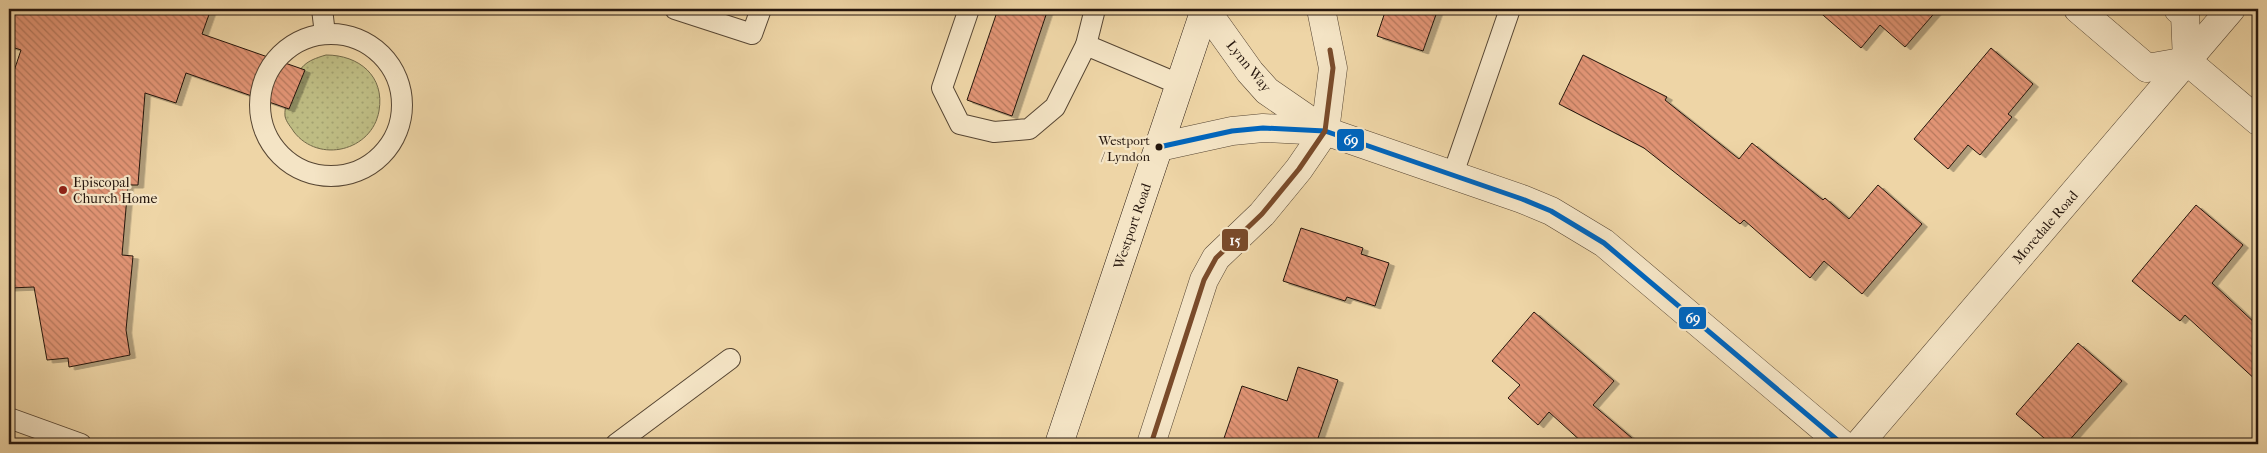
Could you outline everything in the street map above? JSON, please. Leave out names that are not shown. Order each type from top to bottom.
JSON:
[{"type":"street","name":"Lynn Way","points":[[1205,9],[1250,72],[1267,91],[1325,131]]},
{"type":"street","name":"Westport Road","points":[[1059,444],[1205,9]]},
{"type":"street","points":[[1151,444],[1204,280],[1216,258],[1262,214],[1299,169],[1325,131],[1333,68],[1321,9]]},
{"type":"street","points":[[2078,9],[2147,68],[2187,61]]},
{"type":"street","points":[[2178,9],[2185,15],[2187,61],[2258,121]]},
{"type":"street","name":"Moredale Road","points":[[1859,444],[2231,9]]},
{"type":"street","name":"Lynn Way","points":[[1159,147],[1232,131],[1263,128],[1325,131],[1453,174],[1550,211],[1604,243],[1842,444]]},
{"type":"lane","points":[[322,9],[325,34]]},
{"type":"lane","points":[[675,9],[752,34],[761,9]]},
{"type":"lane","points":[[969,9],[942,88],[960,124],[994,132],[1029,129],[1055,107],[1086,45],[1094,9]]},
{"type":"lane","points":[[1453,174],[1510,9]]},
{"type":"lane","points":[[325,34],[345,35],[368,44],[387,59],[399,81],[403,105],[399,129],[388,150],[371,165],[350,174],[328,177],[305,172],[285,161],[270,144],[261,123],[259,100],[264,78],[278,57],[297,42],[325,34]]},
{"type":"lane","points":[[1086,45],[1181,85]]},
{"type":"lane","points":[[616,444],[730,359]]},
{"type":"lane","points":[[9,418],[81,444]]},
{"type":"shaded area","points":[[326,55],[338,56],[359,63],[374,78],[380,99],[379,111],[374,125],[366,136],[356,144],[330,150],[317,148],[305,142],[294,132],[285,116],[288,97],[301,69],[308,62]]},
{"type":"building","name":"Episcopal Church Home","points":[[9,9],[211,9],[202,34],[305,70],[289,109],[186,73],[176,103],[145,93],[138,185],[128,185],[122,255],[133,256],[126,330],[130,355],[69,367],[68,358],[47,360],[34,287],[9,288],[9,86],[21,50],[9,46]]},
{"type":"building","points":[[998,9],[1048,9],[1012,116],[967,100]]},
{"type":"building","points":[[1386,9],[1438,9],[1423,51],[1377,36]]},
{"type":"building","points":[[1816,9],[1938,9],[1905,47],[1880,25],[1861,48]]},
{"type":"building","points":[[1991,48],[2033,84],[2008,114],[2012,117],[1980,155],[1968,145],[1948,169],[1914,139]]},
{"type":"building","points":[[1583,55],[1667,97],[1665,100],[1739,159],[1752,143],[1823,200],[1825,198],[1849,219],[1878,185],[1922,224],[1862,294],[1824,261],[1810,278],[1744,220],[1740,224],[1644,148],[1559,104]]},
{"type":"building","points":[[2196,205],[2243,245],[2212,283],[2258,326],[2258,382],[2185,315],[2180,321],[2132,281]]},
{"type":"building","points":[[1301,228],[1363,248],[1361,254],[1389,263],[1375,306],[1347,297],[1345,301],[1283,281]]},
{"type":"building","points":[[1534,312],[1614,381],[1593,405],[1639,444],[1584,444],[1549,412],[1538,425],[1508,398],[1520,385],[1492,361]]},
{"type":"building","points":[[2078,343],[2122,381],[2066,444],[2051,444],[2016,414]]},
{"type":"building","points":[[1298,367],[1338,380],[1316,444],[1222,444],[1242,386],[1287,401]]},
{"type":"transit line","name":"15","points":[[1151,444],[1204,280],[1216,258],[1262,214],[1299,169],[1325,131],[1333,68],[1330,50]]},
{"type":"transit line","name":"69","points":[[1159,147],[1232,131],[1263,128],[1325,131],[1522,199],[1551,211],[1604,243],[1842,444]]},
{"type":"place","name":"Westport / Lyndon","points":[[1159,147]]},
{"type":"place","name":"Episcopal Church Home","points":[[63,190]]}]
